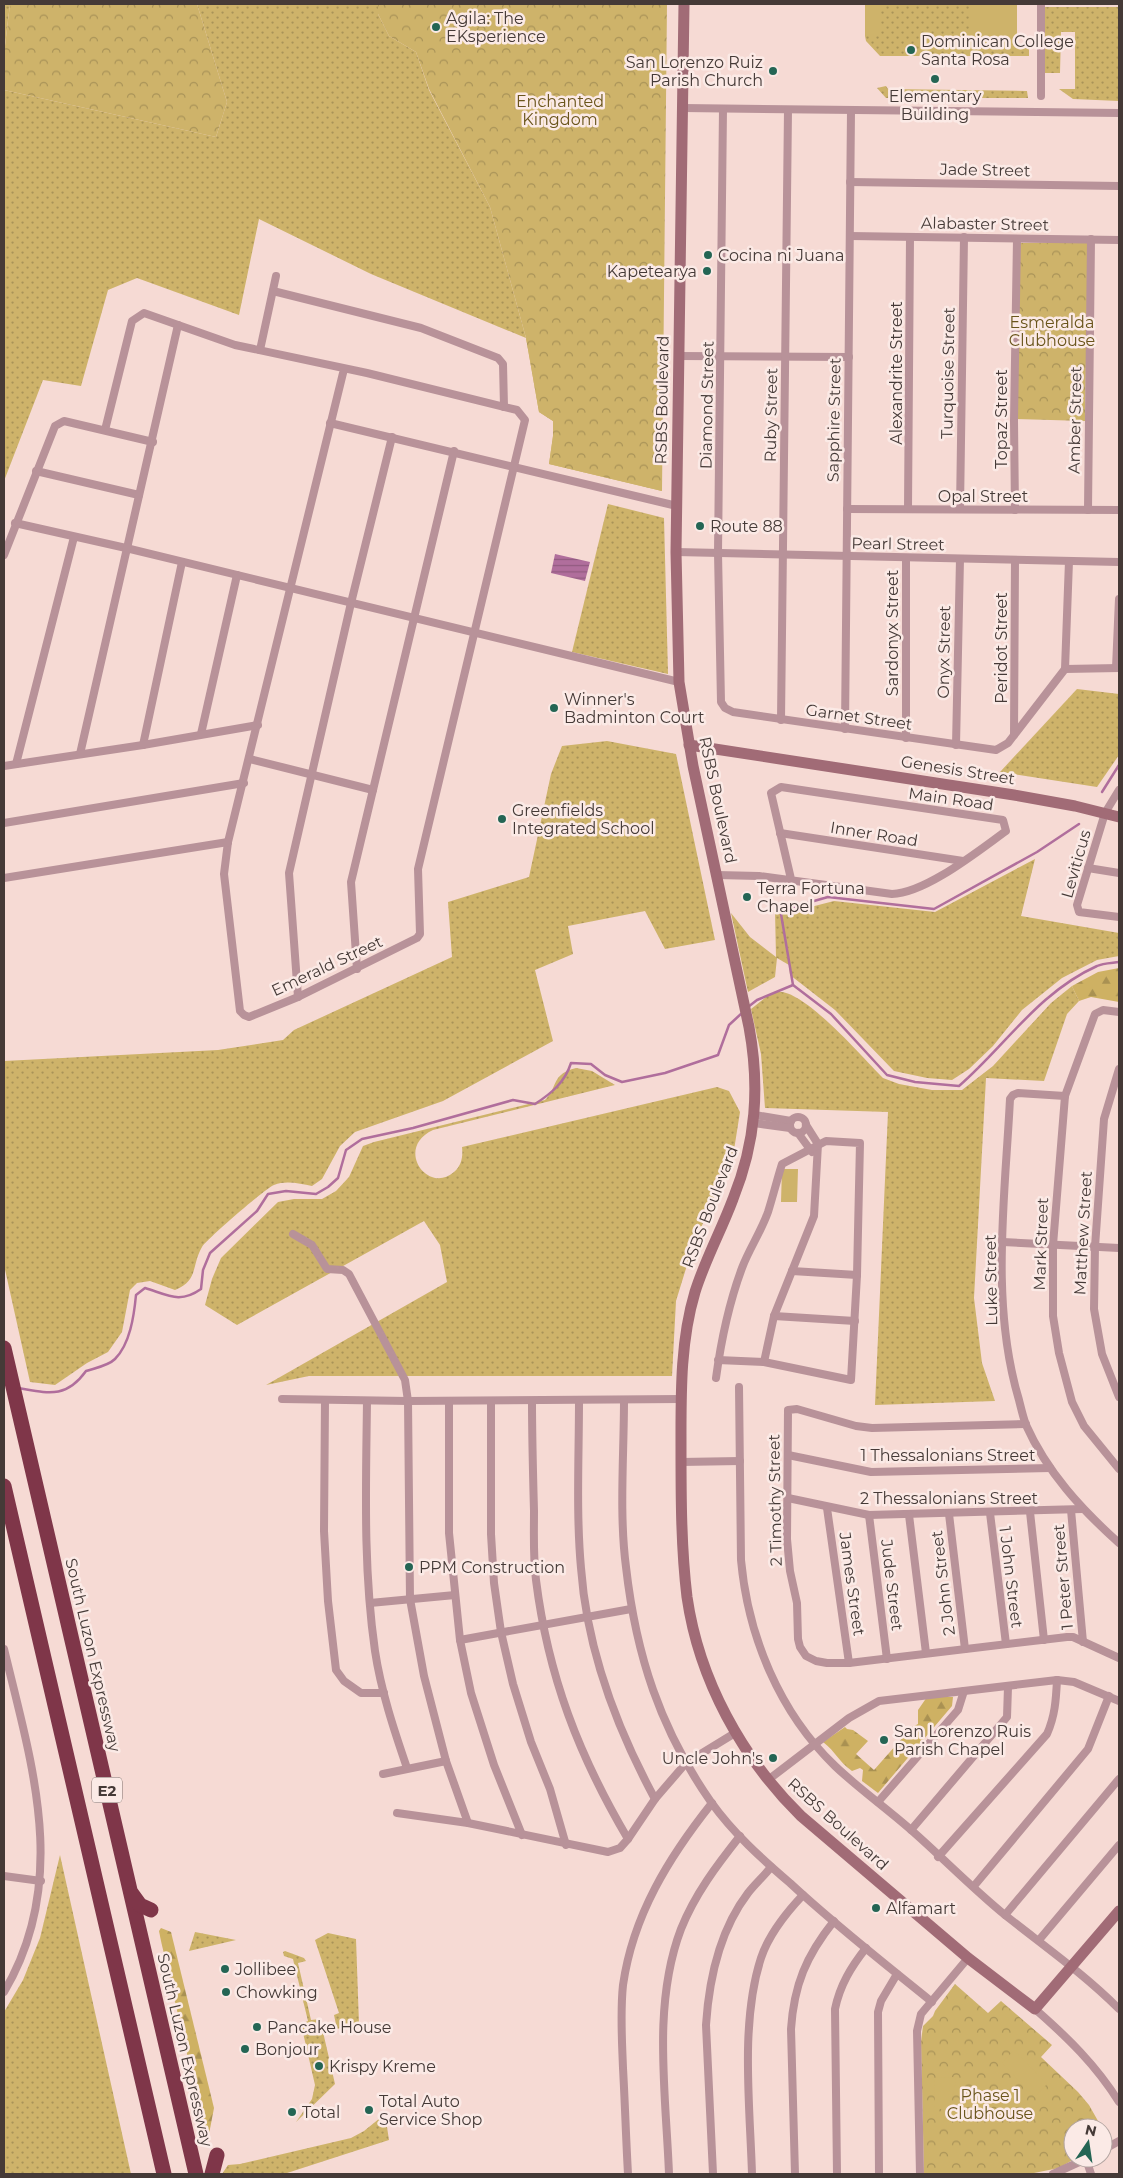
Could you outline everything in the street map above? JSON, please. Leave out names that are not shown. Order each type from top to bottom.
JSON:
[{"type":"highway","name":"South Luzon Expressway","points":[[4,1348],[196,2174]]},
{"type":"highway","name":"E2","points":[[4,1486],[164,2174]]},
{"type":"highway","points":[[130,1892],[140,1905],[151,1910]]},
{"type":"highway","points":[[212,2174],[217,2155]]},
{"type":"street","name":"RSBS Boulevard","points":[[684,4],[676,552],[679,682],[689,745],[754,1054],[754,1119],[750,1148],[743,1174],[707,1258],[695,1293],[688,1322],[681,1399],[683,1551],[688,1598],[707,1672],[734,1733],[781,1796],[801,1816],[968,1958],[1035,2009],[1085,2055],[1108,2084],[1119,2102]]},
{"type":"street","points":[[1041,4],[1042,96]]},
{"type":"street","points":[[682,108],[1119,113]]},
{"type":"street","name":"Diamond Street","points":[[721,702],[718,553],[723,109]]},
{"type":"street","name":"Ruby Street","points":[[781,720],[788,110]]},
{"type":"street","name":"Sapphire Street","points":[[845,729],[851,111]]},
{"type":"street","name":"Jade Street","points":[[850,182],[1119,186]]},
{"type":"street","name":"Alabaster Street","points":[[850,236],[1119,240]]},
{"type":"street","name":"Alexandrite Street","points":[[908,509],[910,237]]},
{"type":"street","name":"Turquoise Street","points":[[960,509],[964,238]]},
{"type":"street","name":"Topaz Street","points":[[1016,510],[1014,421],[1017,239]]},
{"type":"street","name":"Amber Street","points":[[1088,510],[1091,240]]},
{"type":"street","points":[[260,350],[276,276]]},
{"type":"street","points":[[273,291],[421,328],[498,358],[503,364],[504,407]]},
{"type":"street","points":[[105,430],[132,322],[144,312],[235,345],[517,410],[525,420],[474,633]]},
{"type":"street","points":[[80,754],[178,325]]},
{"type":"street","points":[[679,356],[849,357]]},
{"type":"street","points":[[4,878],[228,842],[250,759],[344,369]]},
{"type":"street","points":[[4,555],[36,471],[55,426],[59,422],[64,421],[152,442]]},
{"type":"street","points":[[330,422],[677,506]]},
{"type":"street","points":[[298,997],[290,873],[392,437]]},
{"type":"street","points":[[357,969],[351,882],[454,451]]},
{"type":"street","points":[[36,471],[140,495]]},
{"type":"street","name":"Opal Street","points":[[847,509],[1119,510]]},
{"type":"street","points":[[15,523],[126,548],[679,682]]},
{"type":"street","points":[[16,764],[74,537]]},
{"type":"street","name":"Pearl Street","points":[[676,552],[1119,562]]},
{"type":"street","name":"Sardonyx Street","points":[[906,558],[906,738]]},
{"type":"street","name":"Onyx Street","points":[[956,745],[960,559]]},
{"type":"street","name":"Peridot Street","points":[[1014,735],[1015,560]]},
{"type":"street","points":[[1014,735],[1065,669],[1069,561]]},
{"type":"street","points":[[142,745],[182,562]]},
{"type":"street","points":[[201,734],[238,576]]},
{"type":"street","points":[[1065,669],[1118,668],[1119,599]]},
{"type":"street","name":"Emerald Street","points":[[228,842],[224,874],[240,1011],[244,1016],[249,1017],[298,997],[416,938],[420,934],[418,869],[474,633]]},
{"type":"street","name":"Garnet Street","points":[[721,702],[733,712],[996,750],[1003,748],[1014,735]]},
{"type":"street","points":[[4,766],[258,725]]},
{"type":"street","name":"Genesis Street","points":[[689,745],[721,750],[741,748],[770,751],[790,760],[1014,795],[1119,817]]},
{"type":"street","points":[[250,759],[373,790]]},
{"type":"street","points":[[4,823],[244,783]]},
{"type":"street","name":"Main Road","points":[[717,875],[791,879],[892,894],[904,894],[963,861],[1006,831],[1003,820],[782,787],[771,793],[791,879]]},
{"type":"street","name":"Leviticus","points":[[1119,790],[1105,813],[1077,909],[1079,912],[1119,917]]},
{"type":"street","name":"Inner Road","points":[[780,833],[963,861]]},
{"type":"street","points":[[1088,868],[1119,873]]},
{"type":"street","name":"Mark Street","points":[[1119,1012],[1099,1011],[1093,1018],[1065,1096],[1053,1244],[1053,1316],[1072,1402],[1084,1426],[1119,1469]]},
{"type":"street","name":"Matthew Street","points":[[1119,1069],[1104,1119],[1095,1246],[1094,1309],[1102,1354],[1119,1397]]},
{"type":"street","name":"Luke Street","points":[[1065,1096],[1018,1093],[1010,1098],[1003,1242],[1003,1314],[1012,1378],[1026,1424],[1050,1468],[1082,1509],[1119,1542]]},
{"type":"street","points":[[764,1362],[774,1316],[814,1216],[818,1144],[804,1120],[799,1117],[791,1124]]},
{"type":"street","points":[[754,1119],[791,1124],[817,1157]]},
{"type":"street","points":[[798,1133],[803,1131],[806,1125]]},
{"type":"street","points":[[716,1378],[718,1360],[742,1268],[767,1213],[782,1164],[826,1141],[860,1143],[857,1275],[851,1380],[764,1362],[718,1360]]},
{"type":"street","points":[[293,1234],[312,1245],[327,1269],[344,1270],[349,1274],[405,1380],[408,1401],[410,1599],[424,1676],[446,1761],[468,1823]]},
{"type":"street","points":[[1003,1242],[1119,1248]]},
{"type":"street","points":[[792,1271],[857,1275]]},
{"type":"street","points":[[774,1316],[855,1321]]},
{"type":"street","points":[[739,1387],[741,1560],[748,1609],[756,1637],[782,1697],[814,1743],[835,1766],[911,1830],[938,1857],[974,1886],[1005,1915],[1039,1940],[1119,2009]]},
{"type":"street","points":[[282,1399],[579,1401],[681,1399]]},
{"type":"street","points":[[325,1400],[324,1531],[328,1601],[336,1670],[344,1681],[361,1693],[384,1693]]},
{"type":"street","points":[[624,1400],[625,1565],[631,1610],[646,1673],[673,1740],[712,1803],[740,1836],[803,1895],[932,2002]]},
{"type":"street","points":[[367,1401],[366,1532],[375,1652],[395,1734],[408,1768]]},
{"type":"street","points":[[450,1401],[449,1533],[460,1640],[471,1694],[494,1765],[522,1835]]},
{"type":"street","points":[[491,1401],[491,1534],[494,1583],[501,1632],[513,1684],[550,1789],[566,1845]]},
{"type":"street","points":[[532,1401],[536,1569],[543,1625],[555,1674],[573,1730],[605,1799],[628,1839]]},
{"type":"street","points":[[579,1401],[578,1534],[587,1617],[603,1684],[616,1720],[655,1799]]},
{"type":"street","name":"2 Timothy Street","points":[[1026,1424],[872,1428],[856,1426],[792,1408],[788,1410],[788,1554],[797,1603],[800,1647],[806,1656],[827,1664],[887,1659],[1073,1637],[1119,1658]]},
{"type":"street","name":"1 Thessalonians Street","points":[[788,1454],[870,1472],[1050,1468]]},
{"type":"street","points":[[681,1462],[740,1461]]},
{"type":"street","name":"2 Thessalonians Street","points":[[788,1498],[827,1508],[869,1515],[1030,1512],[1082,1509]]},
{"type":"street","name":"James Street","points":[[827,1508],[849,1663]]},
{"type":"street","name":"1 Peter Street","points":[[1070,1510],[1082,1642]]},
{"type":"street","points":[[1030,1512],[1044,1640]]},
{"type":"street","name":"1 John Street","points":[[990,1513],[1006,1644]]},
{"type":"street","name":"2 John Street","points":[[949,1514],[965,1649]]},
{"type":"street","name":"Jude Street","points":[[869,1515],[887,1659]]},
{"type":"street","points":[[909,1515],[926,1653]]},
{"type":"street","points":[[1119,1542],[1119,1549]]},
{"type":"street","points":[[370,1603],[455,1595]]},
{"type":"street","points":[[460,1640],[631,1610]]},
{"type":"street","points":[[4,1649],[31,1760],[40,1827],[41,1881],[32,1926],[4,1992]]},
{"type":"street","points":[[768,1780],[814,1743],[864,1707],[879,1701],[1057,1680],[1074,1682],[1119,1701]]},
{"type":"street","points":[[938,1857],[1047,1734],[1053,1720],[1056,1705],[1057,1680]]},
{"type":"street","points":[[911,1830],[1007,1717],[1008,1686]]},
{"type":"street","points":[[878,1802],[958,1710],[964,1691]]},
{"type":"street","points":[[974,1886],[1088,1749],[1109,1696]]},
{"type":"street","points":[[397,1814],[468,1823],[566,1845],[608,1852],[620,1848],[628,1839],[655,1799],[686,1763],[734,1733]]},
{"type":"street","points":[[383,1774],[446,1761]]},
{"type":"street","points":[[1005,1915],[1119,1779]]},
{"type":"street","points":[[628,2174],[621,2018],[623,1984],[629,1957],[643,1914],[660,1878],[683,1840],[712,1803]]},
{"type":"street","points":[[669,2174],[663,2021],[665,1994],[671,1964],[682,1929],[694,1903],[713,1870],[740,1836]]},
{"type":"street","points":[[1039,1940],[1119,1845]]},
{"type":"street","points":[[713,2174],[706,2026],[713,1972],[721,1946],[737,1910],[748,1893],[771,1867]]},
{"type":"street","points":[[4,1876],[41,1881]]},
{"type":"street","points":[[752,2174],[748,2027],[752,1998],[761,1958],[774,1931],[785,1914],[803,1895]]},
{"type":"street","points":[[1035,2009],[1119,1911]]},
{"type":"street","points":[[795,2174],[791,2029],[793,2007],[799,1980],[809,1958],[834,1921]]},
{"type":"street","points":[[836,2174],[835,2009],[839,1991],[854,1962],[866,1948]]},
{"type":"street","points":[[920,2174],[917,2031],[921,2014],[968,1958]]},
{"type":"street","points":[[879,2174],[878,2012],[880,2000],[897,1974]]},
{"type":"street","points":[[1053,2174],[1067,2168]]},
{"type":"green space","points":[[4,4],[10,4],[4,54]]},
{"type":"green space","points":[[10,4],[197,4],[227,102],[216,137],[4,90],[4,54]]},
{"type":"green space","points":[[197,4],[378,4],[378,14],[389,36],[416,52],[429,90],[490,207],[526,338],[371,274],[259,219],[239,315],[137,278],[108,290],[81,386],[43,380],[4,481],[4,90],[216,137],[227,102]]},
{"type":"green space","name":"Enchanted Kingdom","points":[[378,4],[667,4],[662,491],[549,464],[553,421],[539,412],[526,338],[490,207],[429,89],[416,52],[389,36],[378,14]]},
{"type":"green space","points":[[865,4],[880,4],[880,36],[865,36]]},
{"type":"green space","points":[[880,4],[971,4],[971,45],[1029,46],[1029,56],[880,56],[866,41],[865,36],[880,36]]},
{"type":"green space","points":[[971,4],[1017,4],[1017,46],[971,45]]},
{"type":"green space","points":[[1041,7],[1119,7],[1119,101],[1073,99],[1059,89],[1075,89],[1075,32],[1061,32],[1060,73],[1040,73]]},
{"type":"green space","points":[[886,86],[888,89],[1027,91],[1028,98],[886,98],[877,88]]},
{"type":"green space","name":"Esmeralda Clubhouse","points":[[1088,242],[1085,421],[1016,419],[1019,243]]},
{"type":"green space","points":[[526,338],[662,491],[549,464],[553,421],[539,412]]},
{"type":"green space","points":[[608,504],[664,518],[668,674],[572,652]]},
{"type":"green space","points":[[1077,689],[1119,694],[1119,755],[1097,787],[1000,772]]},
{"type":"green space","points":[[607,741],[676,754],[715,940],[665,949],[645,911],[568,926],[573,954],[535,970],[553,1041],[443,1101],[355,1132],[340,1146],[322,1179],[312,1186],[289,1183],[274,1185],[269,1188],[206,1242],[199,1254],[191,1277],[183,1286],[175,1290],[150,1281],[137,1283],[130,1290],[122,1332],[108,1352],[87,1363],[55,1385],[30,1382],[4,1265],[4,1061],[218,1050],[283,1040],[294,1030],[452,957],[448,902],[529,877],[551,774],[562,746]]},
{"type":"green space","points":[[1035,859],[1021,916],[1119,933],[1119,956],[1097,960],[1062,978],[1022,1010],[993,1046],[969,1069],[952,1080],[927,1078],[894,1071],[835,1010],[790,975],[789,965],[777,958],[775,977],[748,992],[731,913],[750,937],[776,957],[775,911],[783,904],[794,913],[834,901],[935,912]]},
{"type":"green space","points":[[1119,968],[1119,1002],[1091,997],[1079,1001],[1072,986],[1098,972]]},
{"type":"green space","points":[[1072,986],[1079,1001],[1067,1014],[1044,1081],[986,1078],[974,1298],[982,1363],[995,1401],[875,1405],[888,1112],[765,1108],[761,1054],[751,1009],[767,996],[774,993],[788,994],[817,1012],[883,1078],[899,1084],[932,1090],[962,1090],[993,1066],[1051,1003]]},
{"type":"green space","points":[[576,1068],[592,1071],[615,1085],[433,1130],[422,1138],[416,1147],[416,1157],[419,1166],[426,1174],[434,1178],[444,1178],[454,1172],[459,1166],[462,1157],[462,1147],[717,1087],[729,1091],[740,1112],[734,1150],[692,1249],[676,1301],[672,1376],[309,1376],[266,1385],[447,1282],[440,1245],[424,1221],[237,1325],[205,1305],[212,1279],[221,1258],[278,1202],[294,1199],[322,1199],[336,1191],[349,1177],[363,1146],[545,1100],[558,1078],[562,1074]]},
{"type":"green space","points":[[782,1169],[798,1169],[797,1202],[781,1202]]},
{"type":"green space","points":[[927,1697],[953,1697],[952,1706],[878,1793],[862,1781],[863,1770],[860,1768],[852,1771],[823,1742],[845,1727],[853,1730],[868,1741],[856,1754],[874,1770],[912,1727],[918,1724],[918,1710]]},
{"type":"green space","points":[[60,1855],[131,2174],[4,2174],[4,2012],[23,1980],[40,1938]]},
{"type":"green space","points":[[161,1928],[171,1932],[214,2108],[209,2134],[203,2123],[161,1941],[159,1931]]},
{"type":"green space","points":[[195,1932],[236,1940],[189,1951]]},
{"type":"green space","points":[[328,1933],[356,1939],[359,2024],[337,2029],[334,2015],[339,2013],[315,1940]]},
{"type":"green space","points":[[285,1951],[304,1958],[306,1961],[298,1963],[311,2020],[320,2019],[335,2084],[296,2122],[312,2099],[315,2085],[301,2024],[308,2021],[293,1959],[284,1956],[283,1952]]},
{"type":"green space","name":"Phase 1 Clubhouse","points":[[955,1984],[988,2013],[1001,2001],[1052,2045],[1041,2057],[1078,2092],[1096,2118],[1063,2118],[1063,2166],[1029,2174],[924,2174],[921,2042],[923,2026],[933,2016]]},
{"type":"green space","points":[[1014,2050],[1047,2084],[1035,2097],[1002,2063]]},
{"type":"green space","points":[[956,2077],[950,2109],[935,2109],[934,2078]]},
{"type":"green space","points":[[385,2114],[389,2140],[284,2174],[222,2174],[228,2165],[240,2164],[351,2138],[364,2131]]},
{"type":"shaded area","points":[[555,554],[590,562],[585,581],[551,573]]},
{"type":"waterway","points":[[1102,792],[1119,765]]},
{"type":"waterway","points":[[793,985],[781,914],[793,907],[828,897],[934,909],[1037,852],[1079,824]]},
{"type":"waterway","points":[[748,1007],[757,1000],[793,985],[831,1014],[887,1075],[915,1082],[959,1086],[1057,990],[1097,966],[1119,962]]},
{"type":"waterway","points":[[18,1388],[47,1392],[64,1390],[79,1380],[86,1371],[105,1365],[115,1359],[128,1338],[136,1295],[145,1288],[174,1297],[194,1294],[201,1289],[203,1270],[210,1253],[257,1211],[268,1194],[286,1191],[316,1194],[328,1187],[338,1178],[346,1150],[362,1139],[413,1128],[513,1100],[535,1104],[557,1086],[565,1076],[571,1063],[591,1064],[605,1075],[622,1082],[665,1073],[718,1055],[729,1025],[742,1013]]},
{"type":"place","name":"Agila: The EKsperience","points":[[436,27]]},
{"type":"place","name":"Dominican College Santa Rosa","points":[[911,50]]},
{"type":"place","name":"San Lorenzo Ruiz Parish Church","points":[[773,71]]},
{"type":"place","name":"Elementary Building","points":[[935,79]]},
{"type":"place","name":"Cocina ni Juana","points":[[708,255]]},
{"type":"place","name":"Kapetearya","points":[[707,271]]},
{"type":"place","name":"Route 88","points":[[700,526]]},
{"type":"place","name":"Winner's Badminton Court","points":[[554,708]]},
{"type":"place","name":"Greenfields Integrated School","points":[[502,819]]},
{"type":"place","name":"Terra Fortuna Chapel","points":[[747,897]]},
{"type":"place","name":"PPM Construction","points":[[409,1567]]},
{"type":"place","name":"San Lorenzo Ruis Parish Chapel","points":[[884,1740]]},
{"type":"place","name":"Uncle John's","points":[[773,1758]]},
{"type":"place","name":"Alfamart","points":[[876,1908]]},
{"type":"place","name":"Jollibee","points":[[225,1969]]},
{"type":"place","name":"Chowking","points":[[226,1992]]},
{"type":"place","name":"Pancake House","points":[[257,2027]]},
{"type":"place","name":"Bonjour","points":[[245,2049]]},
{"type":"place","name":"Krispy Kreme","points":[[319,2066]]},
{"type":"place","name":"Total Auto Service Shop","points":[[369,2110]]},
{"type":"place","name":"Total","points":[[292,2112]]}]
